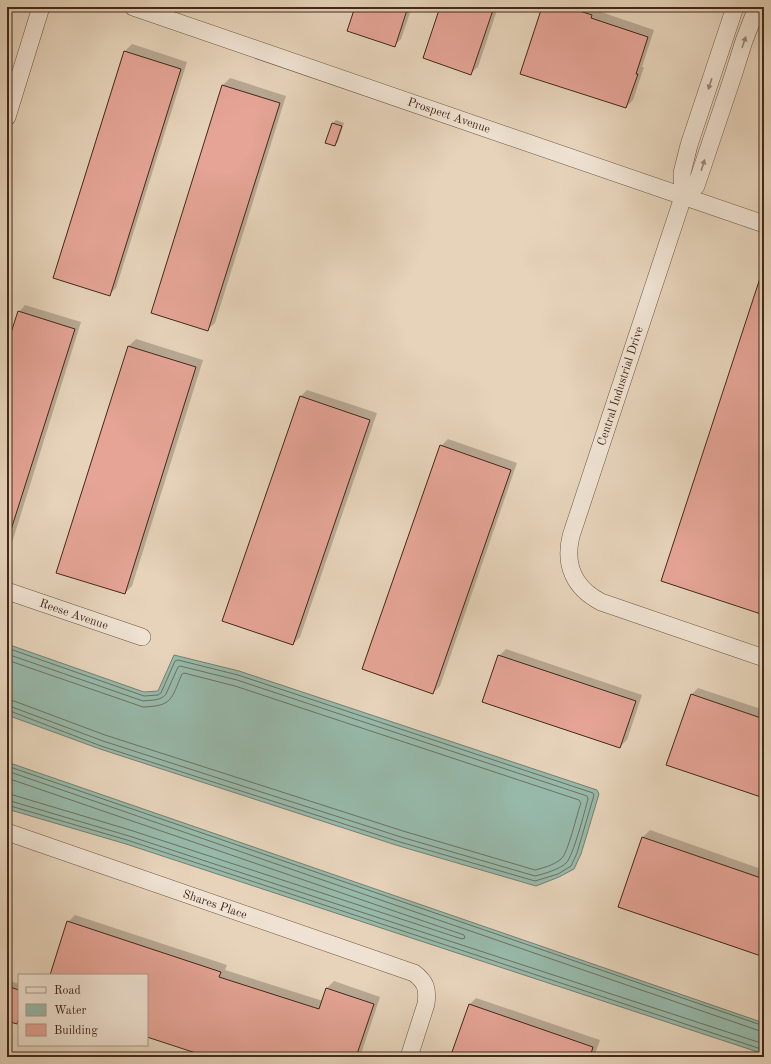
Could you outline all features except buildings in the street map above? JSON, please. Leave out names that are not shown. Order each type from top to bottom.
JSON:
[{"type":"street","points":[[7,117],[42,7]]},
{"type":"street","name":"Prospect Avenue","points":[[133,7],[764,224]]},
{"type":"street","name":"Central Industrial Drive","points":[[735,7],[689,145],[682,173],[683,197],[571,536],[568,554],[574,576],[585,592],[592,598],[764,658]]},
{"type":"street","name":"Central Industrial Drive","points":[[683,197],[696,186],[744,41],[757,7]]},
{"type":"street","name":"Reese Avenue","points":[[7,591],[142,637]]},
{"type":"street","name":"Shares Place","points":[[7,832],[414,973],[426,986],[427,995],[426,1004],[409,1057]]},
{"type":"water","points":[[7,644],[144,692],[158,691],[174,655],[239,671],[597,790],[599,794],[581,854],[574,869],[536,886],[399,846],[100,749],[7,715]]},
{"type":"water","points":[[7,762],[764,1023],[764,1054],[126,844],[7,809]]}]
